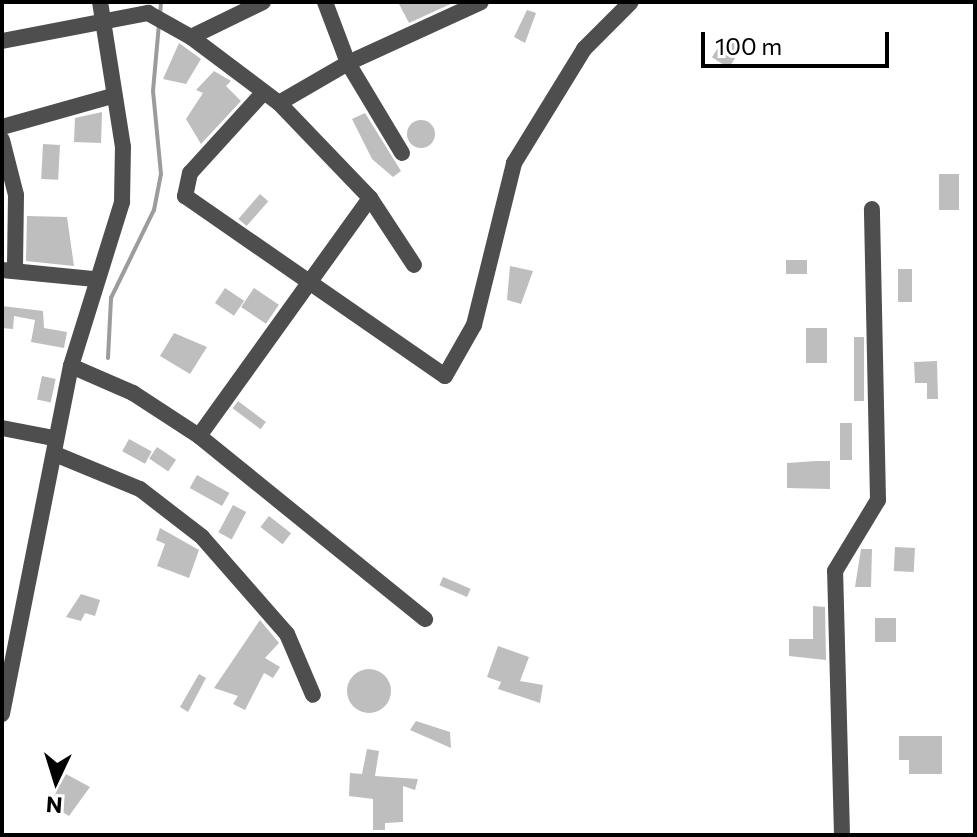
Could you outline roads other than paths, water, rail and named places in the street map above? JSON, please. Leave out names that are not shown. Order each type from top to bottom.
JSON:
[{"type":"street","points":[[191,37],[263,2]]},
{"type":"street","points":[[325,2],[348,63],[402,153]]},
{"type":"street","points":[[279,103],[348,63],[481,2]]},
{"type":"street","points":[[262,94],[200,161],[184,192],[303,284],[441,375],[451,373],[474,325],[514,163],[584,49],[631,2]]},
{"type":"street","points":[[2,714],[71,366],[93,279],[122,202],[123,147],[112,96],[100,10]]},
{"type":"street","points":[[2,41],[100,10],[148,13],[169,20],[262,94],[279,103],[370,198],[414,265]]},
{"type":"street","points":[[2,127],[112,96]]},
{"type":"street","points":[[2,140],[16,195],[8,270],[93,279]]},
{"type":"street","points":[[199,436],[303,284],[370,198]]},
{"type":"street","points":[[842,835],[835,571],[878,500],[872,209]]},
{"type":"street","points":[[71,366],[133,393],[199,436],[425,619]]},
{"type":"street","points":[[2,428],[54,446],[140,489],[202,537],[287,634],[313,695]]},
{"type":"waterway","points":[[160,16],[161,2]]},
{"type":"waterway","points":[[108,358],[111,298],[154,210],[161,174],[153,91],[159,24]]}]
